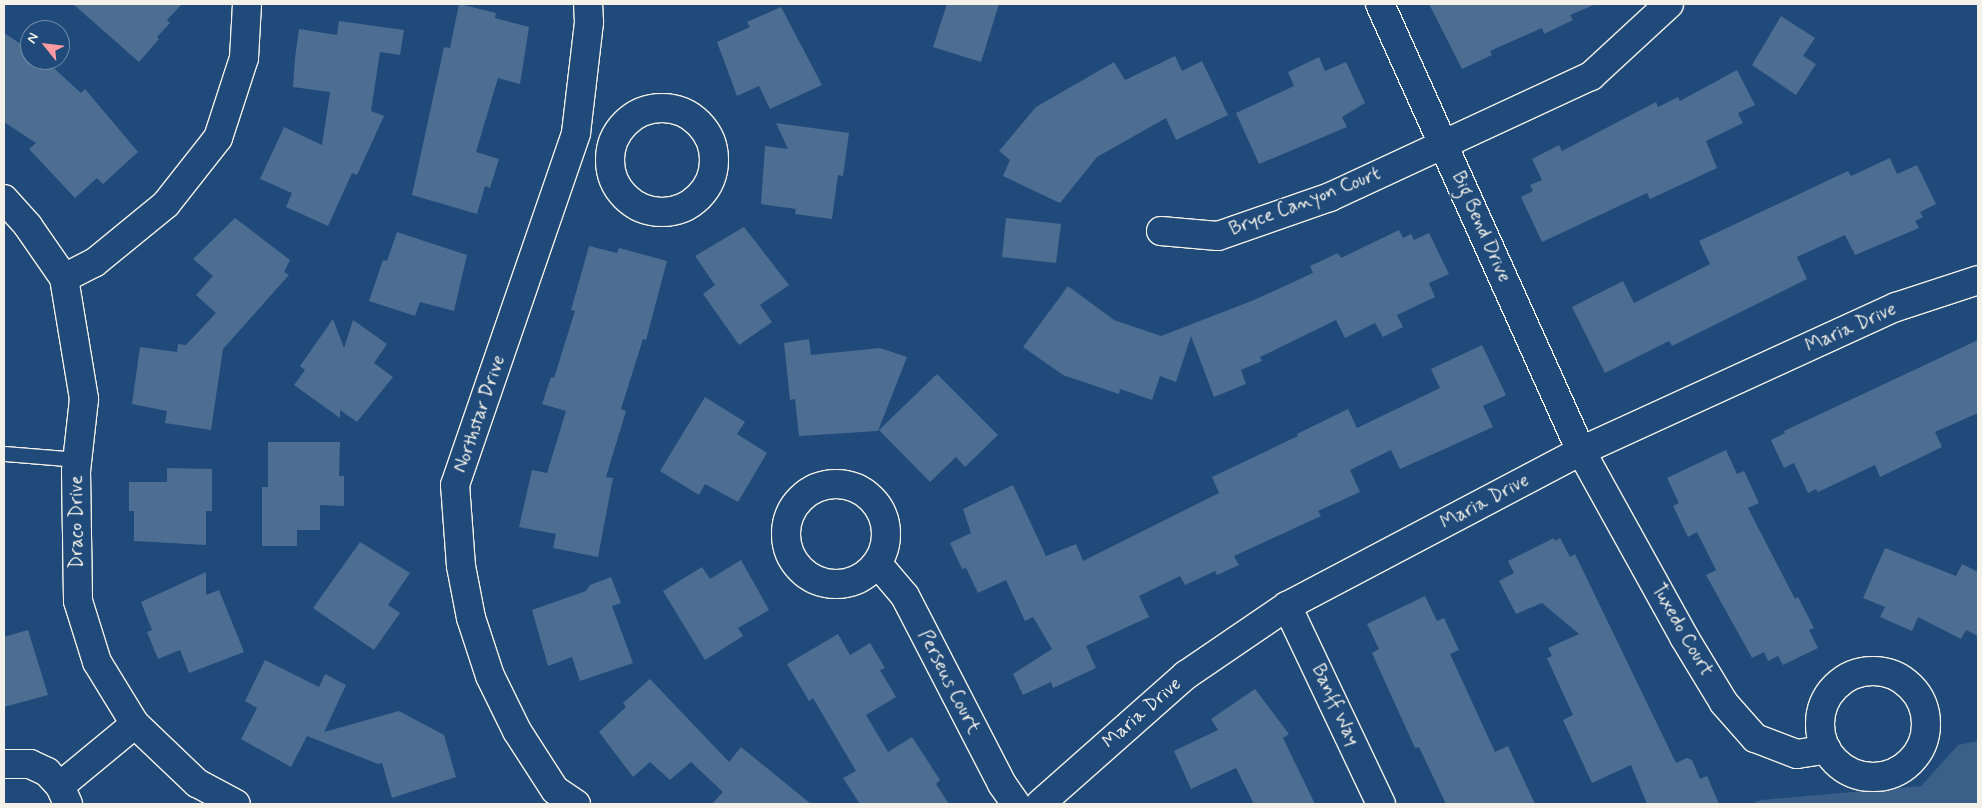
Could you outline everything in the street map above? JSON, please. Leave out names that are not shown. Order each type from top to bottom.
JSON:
[{"type":"street","points":[[64,278],[94,263],[166,204],[218,138],[244,58],[248,4]]},
{"type":"street","name":"Northstar Drive","points":[[556,799],[517,731],[490,676],[471,618],[460,566],[455,485],[576,133],[589,22],[588,4]]},
{"type":"street","name":"Big Bend Drive","points":[[1380,4],[1581,451]]},
{"type":"street","name":"Bryce Canyon Court","points":[[1161,231],[1218,236],[1330,197],[1590,76],[1669,4]]},
{"type":"street","points":[[576,133],[612,144]]},
{"type":"street","name":"Draco Drive","points":[[4,199],[28,226],[64,278],[84,399],[78,460],[75,532],[78,601],[97,662],[135,724],[196,783],[236,804]]},
{"type":"street","name":"Maria Drive","points":[[1040,804],[1186,675],[1287,606],[1581,451],[1896,307],[1978,280]]},
{"type":"street","name":"Tuxedo Court","points":[[1581,451],[1724,703],[1755,738],[1797,754],[1827,749]]},
{"type":"street","name":"Perseus Court","points":[[876,563],[905,596],[1002,784],[1016,804]]},
{"type":"street","name":"Banff Way","points":[[1287,606],[1381,804]]},
{"type":"street","points":[[4,764],[30,764],[47,772],[64,795],[135,724]]},
{"type":"lane","points":[[4,454],[78,460]]},
{"type":"shaded area","points":[[1978,741],[1978,804],[1752,804],[1761,800],[1921,786],[1958,745]]},
{"type":"building","points":[[73,4],[182,4],[167,20],[170,23],[139,62]]},
{"type":"building","points":[[459,4],[496,13],[495,18],[529,27],[520,84],[498,78],[476,152],[499,159],[490,188],[485,186],[477,214],[412,195],[444,47],[450,48]]},
{"type":"building","points":[[947,4],[999,4],[981,62],[933,47]]},
{"type":"building","points":[[1429,4],[1596,4],[1570,15],[1573,20],[1544,34],[1542,28],[1490,51],[1492,55],[1462,69]]},
{"type":"building","points":[[781,7],[822,85],[770,109],[759,86],[737,96],[717,42],[750,27],[747,22]]},
{"type":"building","points":[[1781,16],[1815,38],[1803,56],[1816,64],[1796,95],[1752,65]]},
{"type":"building","points":[[339,21],[404,30],[400,55],[380,52],[371,111],[384,116],[357,175],[352,173],[328,226],[286,207],[292,193],[260,179],[284,127],[322,145],[330,92],[293,87],[295,58],[299,29],[337,35]]},
{"type":"building","points":[[4,33],[20,43],[20,70],[56,70],[81,93],[85,89],[138,152],[103,184],[97,178],[75,198],[29,149],[36,143],[4,122]]},
{"type":"building","points":[[1175,56],[1182,71],[1202,61],[1228,115],[1176,140],[1166,118],[1097,157],[1060,203],[1003,176],[1010,160],[999,151],[1036,107],[1114,62],[1125,80]]},
{"type":"building","points":[[1319,57],[1325,71],[1346,62],[1365,103],[1342,117],[1347,127],[1259,164],[1236,113],[1294,86],[1288,72]]},
{"type":"building","points":[[1737,70],[1755,105],[1738,113],[1743,123],[1706,141],[1717,168],[1650,199],[1647,193],[1542,242],[1521,197],[1533,191],[1530,185],[1542,180],[1532,159],[1559,145],[1562,151],[1656,102],[1658,107],[1678,97],[1680,101]]},
{"type":"building","points":[[776,123],[849,133],[843,176],[838,175],[832,219],[795,214],[796,209],[761,204],[765,146],[788,149]]},
{"type":"building","points":[[1890,158],[1897,174],[1917,165],[1936,204],[1920,212],[1923,217],[1915,221],[1919,228],[1855,255],[1845,235],[1797,257],[1807,279],[1672,346],[1669,341],[1605,373],[1572,307],[1623,281],[1634,303],[1710,264],[1699,241],[1848,171],[1851,176]]},
{"type":"building","points":[[235,218],[290,260],[284,272],[289,275],[223,349],[211,430],[165,423],[167,411],[132,404],[140,347],[177,352],[178,344],[186,345],[216,313],[196,295],[213,276],[193,259]]},
{"type":"building","points":[[1006,218],[1061,224],[1056,263],[1002,257]]},
{"type":"building","points":[[744,227],[789,285],[760,305],[772,322],[739,345],[703,294],[715,285],[695,256]]},
{"type":"building","points":[[1399,230],[1403,238],[1411,234],[1414,240],[1429,233],[1449,274],[1429,283],[1435,297],[1397,315],[1403,327],[1383,337],[1375,323],[1345,338],[1336,320],[1260,357],[1262,361],[1241,370],[1246,384],[1214,397],[1191,336],[1176,382],[1160,376],[1152,400],[1120,389],[1119,394],[1063,375],[1023,347],[1068,286],[1114,320],[1161,336],[1254,300],[1313,273],[1310,266],[1338,253],[1341,258]]},
{"type":"building","points":[[397,232],[467,255],[454,311],[420,302],[415,316],[369,301],[383,260],[387,261]]},
{"type":"building","points":[[589,246],[617,253],[619,248],[667,261],[646,340],[643,339],[621,409],[626,411],[606,477],[613,478],[598,557],[553,548],[556,534],[519,527],[532,470],[547,473],[566,411],[542,404],[551,377],[554,378],[575,311],[571,310]]},
{"type":"building","points":[[333,319],[344,348],[353,320],[387,344],[374,363],[393,377],[357,422],[340,410],[340,418],[294,385],[305,370],[300,366]]},
{"type":"building","points":[[809,339],[811,355],[880,348],[907,357],[878,431],[799,436],[795,399],[790,400],[784,343]]},
{"type":"building","points":[[1978,340],[1978,413],[1935,432],[1942,447],[1880,477],[1875,465],[1818,492],[1816,489],[1808,493],[1794,463],[1784,468],[1771,440],[1785,433],[1784,431]]},
{"type":"building","points":[[1482,345],[1506,395],[1483,406],[1493,427],[1400,469],[1391,450],[1350,470],[1360,492],[1318,511],[1321,516],[1234,556],[1239,565],[1217,575],[1215,571],[1185,585],[1180,576],[1139,596],[1149,617],[1086,646],[1096,668],[1053,688],[1051,682],[1023,695],[1013,674],[1052,649],[1033,617],[1025,621],[1006,580],[978,593],[966,568],[962,569],[950,543],[971,533],[963,509],[1013,485],[1046,556],[1076,544],[1083,561],[1219,493],[1212,477],[1298,436],[1297,434],[1348,409],[1357,428],[1440,388],[1431,369]]},
{"type":"building","points":[[937,374],[998,435],[965,467],[956,457],[930,482],[879,430]]},
{"type":"building","points":[[705,397],[745,422],[737,434],[767,453],[738,502],[705,484],[699,495],[660,471]]},
{"type":"building","points":[[268,442],[340,442],[339,476],[344,476],[344,506],[320,505],[320,530],[297,530],[297,546],[262,546],[262,487],[268,487]]},
{"type":"building","points":[[1726,450],[1737,474],[1744,471],[1759,503],[1748,508],[1795,599],[1798,597],[1814,628],[1809,630],[1818,648],[1783,665],[1778,656],[1768,661],[1764,652],[1752,658],[1706,575],[1716,570],[1697,532],[1688,537],[1673,506],[1679,503],[1667,478]]},
{"type":"building","points":[[167,468],[212,469],[212,511],[206,511],[206,545],[134,541],[134,511],[129,511],[129,482],[167,482]]},
{"type":"building","points":[[1554,538],[1555,541],[1560,538],[1570,557],[1575,554],[1676,763],[1687,758],[1692,760],[1700,779],[1707,776],[1719,804],[1647,804],[1631,765],[1592,783],[1563,720],[1573,715],[1547,658],[1552,656],[1548,648],[1579,634],[1542,603],[1516,614],[1499,581],[1514,573],[1508,561]]},
{"type":"building","points":[[360,542],[410,573],[388,605],[400,613],[374,650],[313,608]]},
{"type":"building","points":[[1885,548],[1956,576],[1962,564],[1978,572],[1978,636],[1966,630],[1961,639],[1918,617],[1912,631],[1880,617],[1885,607],[1863,598]]},
{"type":"building","points":[[741,560],[769,610],[738,628],[743,636],[705,660],[663,591],[702,567],[710,579]]},
{"type":"building","points":[[206,572],[206,595],[219,590],[244,652],[189,673],[180,650],[158,659],[147,632],[152,630],[141,602]]},
{"type":"building","points":[[611,577],[621,603],[612,606],[633,663],[580,681],[572,657],[548,666],[532,610],[586,591],[590,585]]},
{"type":"building","points":[[1425,596],[1437,621],[1444,618],[1459,650],[1450,654],[1495,752],[1508,746],[1535,804],[1446,804],[1419,747],[1415,748],[1372,653],[1379,649],[1367,624]]},
{"type":"building","points":[[28,630],[48,695],[4,707],[4,637]]},
{"type":"building","points":[[838,634],[850,655],[870,643],[885,668],[880,670],[896,697],[866,715],[888,752],[912,737],[940,780],[936,784],[949,804],[860,804],[843,778],[856,771],[813,698],[809,701],[787,664]]},
{"type":"building","points":[[265,660],[319,687],[325,674],[346,685],[324,732],[399,711],[444,735],[456,777],[392,798],[382,763],[378,764],[307,736],[291,767],[241,739],[257,708],[245,701]]},
{"type":"building","points":[[650,679],[729,762],[741,747],[811,804],[712,804],[723,792],[691,762],[670,780],[650,762],[633,777],[599,732],[626,707],[623,703]]},
{"type":"building","points":[[1255,689],[1289,734],[1283,738],[1315,804],[1254,804],[1236,768],[1191,789],[1174,751],[1218,730],[1211,719]]}]
